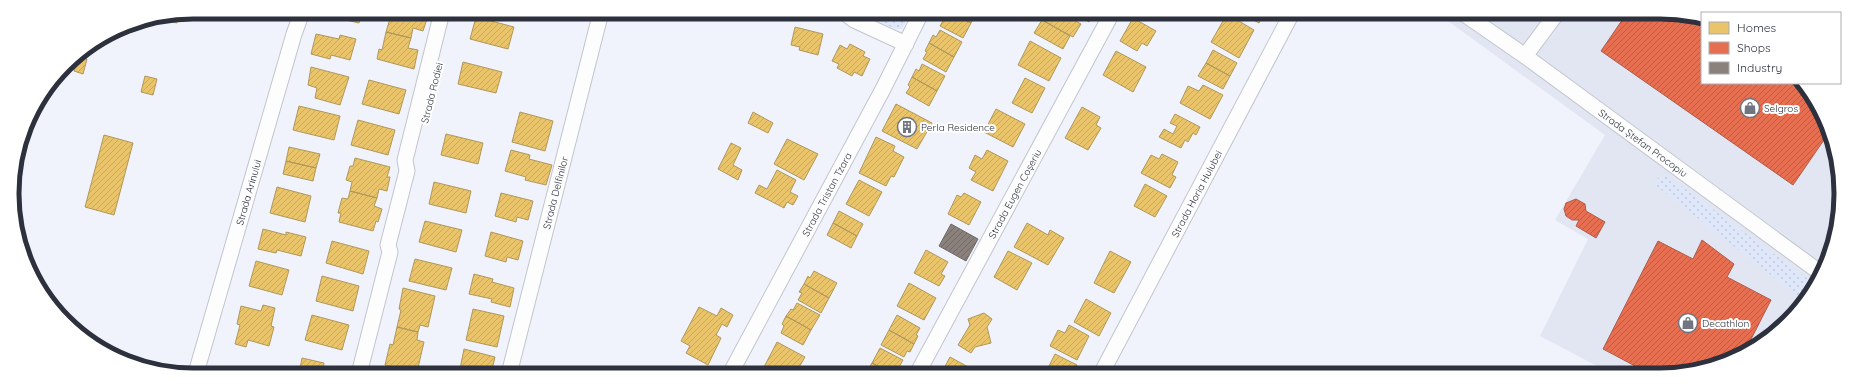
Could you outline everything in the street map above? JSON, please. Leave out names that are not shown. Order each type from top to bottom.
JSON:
[{"type":"street","name":"Strada Arinului","points":[[198,368],[299,19]]},
{"type":"street","name":"Strada Rodiei","points":[[407,171],[405,160],[440,19]]},
{"type":"street","name":"Strada Rodiei","points":[[361,368],[390,252],[388,246],[407,171],[414,162],[450,19]]},
{"type":"street","name":"Strada Delfinilor","points":[[511,368],[599,19]]},
{"type":"street","points":[[853,19],[906,44]]},
{"type":"street","name":"Strada Tristan Tzara","points":[[733,368],[918,19]]},
{"type":"street","name":"Strada Eugen Coșeriu","points":[[920,368],[1109,19]]},
{"type":"street","name":"Strada Horia Hulubei","points":[[1104,368],[1289,19]]},
{"type":"street","name":"Strada Ștefan Procopiu","points":[[1472,19],[1526,56],[1816,270]]},
{"type":"street","points":[[1526,56],[1553,19]]},
{"type":"street","name":"Strada Rodiei","points":[[352,368],[382,251],[388,246]]},
{"type":"shaded area","points":[[872,19],[908,19],[902,29],[896,29]]},
{"type":"shaded area","points":[[1445,19],[1671,19],[1694,22],[1701,24],[1701,84],[1796,84],[1811,106],[1825,137],[1833,171],[1834,205],[1831,228],[1825,250],[1816,271],[1798,300],[1775,325],[1747,345],[1726,355],[1694,365],[1671,368],[1601,368],[1540,336],[1588,239],[1555,220],[1605,135]]},
{"type":"shaded area","points":[[1659,177],[1669,177],[1811,281],[1800,297],[1654,184]]},
{"type":"building: Homes","points":[[177,19],[177,23],[166,21]]},
{"type":"building: Homes","points":[[341,19],[360,19],[359,23]]},
{"type":"building: Homes","points":[[390,19],[427,19],[423,31],[413,28],[411,38],[386,32]]},
{"type":"building: Homes","points":[[475,19],[484,19],[514,27],[508,49],[470,39]]},
{"type":"building: Homes","points":[[944,19],[963,19],[971,23],[963,38],[940,26]]},
{"type":"building: Homes","points":[[963,19],[973,19],[971,23]]},
{"type":"building: Homes","points":[[1045,19],[1072,19],[1081,24],[1073,37],[1044,21]]},
{"type":"building: Homes","points":[[1084,19],[1091,19],[1089,22]]},
{"type":"building: Homes","points":[[1132,19],[1156,31],[1147,46],[1142,43],[1137,51],[1120,41]]},
{"type":"building: Homes","points":[[1224,19],[1235,19],[1254,30],[1239,58],[1211,42]]},
{"type":"building: Homes","points":[[1251,19],[1261,19],[1259,23]]},
{"type":"building: Homes","points":[[1042,20],[1070,36],[1063,49],[1034,33]]},
{"type":"building: Homes","points":[[795,27],[823,34],[818,55],[799,50],[800,47],[791,45]]},
{"type":"building: Homes","points":[[940,30],[962,42],[954,57],[929,43],[933,35],[936,37]]},
{"type":"building: Homes","points":[[386,32],[411,38],[408,48],[418,50],[414,69],[377,59],[379,49],[382,50]]},
{"type":"building: Homes","points":[[316,34],[339,39],[340,35],[356,39],[350,60],[331,55],[330,59],[311,54]]},
{"type":"building: Homes","points":[[1030,41],[1061,58],[1049,81],[1018,65]]},
{"type":"building: Homes","points":[[929,43],[954,57],[946,72],[923,59],[927,52],[925,51]]},
{"type":"building: Homes","points":[[850,44],[865,52],[863,56],[870,59],[862,76],[854,72],[852,76],[837,68],[839,64],[832,61],[840,45],[847,49]]},
{"type":"building: Homes","points":[[1213,50],[1237,63],[1230,76],[1206,63]]},
{"type":"building: Homes","points":[[1116,51],[1146,67],[1133,92],[1103,75]]},
{"type":"building: Homes","points":[[83,58],[87,59],[83,74],[74,71],[78,62]]},
{"type":"building: Homes","points":[[463,62],[502,72],[496,93],[458,84]]},
{"type":"building: Homes","points":[[1206,63],[1230,76],[1223,89],[1198,76]]},
{"type":"building: Homes","points":[[922,64],[945,76],[937,91],[912,77],[916,69],[919,71]]},
{"type":"building: Homes","points":[[311,67],[349,77],[340,105],[315,98],[317,88],[308,85]]},
{"type":"building: Homes","points":[[145,76],[157,79],[153,95],[141,92]]},
{"type":"building: Homes","points":[[912,77],[937,91],[929,106],[906,93],[910,87],[908,85]]},
{"type":"building: Homes","points":[[1025,78],[1045,88],[1032,113],[1012,103]]},
{"type":"building: Homes","points":[[369,80],[406,90],[399,114],[362,104]]},
{"type":"building: Homes","points":[[1203,85],[1223,95],[1210,119],[1180,103],[1188,86],[1199,91]]},
{"type":"building: Homes","name":"Perla Residence","points":[[896,104],[932,123],[917,149],[882,131]]},
{"type":"building: Homes","points":[[299,106],[340,116],[334,140],[293,130]]},
{"type":"building: Homes","points":[[1082,107],[1100,117],[1096,125],[1101,128],[1088,150],[1065,138]]},
{"type":"building: Homes","points":[[996,109],[1025,124],[1013,147],[984,132]]},
{"type":"building: Homes","points":[[520,112],[553,121],[545,151],[512,142]]},
{"type":"building: Homes","points":[[753,112],[773,123],[768,133],[748,123]]},
{"type":"building: Homes","points":[[1175,114],[1200,127],[1196,135],[1193,133],[1188,142],[1185,140],[1181,148],[1159,137],[1164,129],[1173,134],[1177,126],[1170,123]]},
{"type":"building: Homes","points":[[358,120],[395,130],[388,155],[351,145]]},
{"type":"building: Homes","points":[[446,134],[483,143],[478,164],[441,155]]},
{"type":"building: Homes","points":[[104,135],[133,143],[114,215],[85,207]]},
{"type":"building: Homes","points":[[876,137],[895,146],[893,151],[904,157],[894,177],[891,176],[886,186],[859,173]]},
{"type":"building: Homes","points":[[787,139],[818,154],[804,180],[774,164]]},
{"type":"building: Homes","points":[[731,143],[741,148],[733,165],[742,170],[738,180],[718,169]]},
{"type":"building: Homes","points":[[289,147],[320,154],[316,168],[286,161]]},
{"type":"building: Homes","points":[[511,150],[530,155],[529,159],[552,165],[546,185],[525,180],[526,177],[505,171]]},
{"type":"building: Homes","points":[[987,150],[1008,161],[993,191],[971,180],[976,172],[969,168],[975,155],[982,159]]},
{"type":"building: Homes","points":[[1162,154],[1178,162],[1172,175],[1176,177],[1170,188],[1141,173],[1151,155],[1159,159]]},
{"type":"building: Homes","points":[[355,158],[390,167],[387,177],[390,177],[387,191],[379,189],[377,198],[350,191],[352,182],[346,180],[350,166],[353,166]]},
{"type":"building: Homes","points":[[286,161],[316,168],[313,181],[283,174]]},
{"type":"building: Homes","points":[[777,170],[796,180],[790,192],[798,196],[793,205],[787,202],[784,208],[755,193],[759,185],[767,189]]},
{"type":"building: Homes","points":[[859,180],[882,192],[869,216],[846,204]]},
{"type":"building: Homes","points":[[434,182],[471,191],[466,213],[429,204]]},
{"type":"building: Homes","points":[[1145,184],[1167,196],[1155,217],[1134,206]]},
{"type":"building: Homes","points":[[277,187],[311,196],[305,222],[270,213]]},
{"type":"building: Homes","points":[[350,191],[377,198],[374,206],[382,209],[378,222],[376,221],[373,231],[339,222],[341,213],[338,213],[342,198],[348,199]]},
{"type":"building: Homes","points":[[501,193],[533,201],[528,220],[517,217],[516,222],[495,216]]},
{"type":"building: Homes","points":[[964,193],[981,202],[969,225],[948,214],[957,195],[961,197]]},
{"type":"building: Homes","points":[[839,211],[863,224],[857,236],[833,223]]},
{"type":"building: Homes","points":[[425,221],[462,230],[456,252],[419,242]]},
{"type":"building: Homes","points":[[833,223],[857,236],[851,248],[827,235]]},
{"type":"building: Homes","points":[[1027,223],[1048,235],[1050,230],[1064,238],[1048,265],[1014,247]]},
{"type":"building: Homes","points":[[263,229],[286,235],[286,232],[306,237],[301,256],[277,250],[276,253],[258,249]]},
{"type":"building: Homes","points":[[491,232],[523,241],[518,260],[507,257],[506,262],[485,256]]},
{"type":"building: Homes","points":[[332,241],[369,251],[363,274],[326,263]]},
{"type":"building: Homes","points":[[926,250],[948,262],[941,274],[945,276],[939,286],[914,273]]},
{"type":"building: Homes","points":[[1008,251],[1032,263],[1017,290],[994,277]]},
{"type":"building: Homes","points":[[1110,251],[1131,262],[1114,293],[1094,283]]},
{"type":"building: Homes","points":[[415,259],[452,268],[446,290],[409,281]]},
{"type":"building: Homes","points":[[256,261],[289,270],[282,295],[249,286]]},
{"type":"building: Homes","points":[[814,271],[837,283],[829,298],[804,284],[808,276],[810,278]]},
{"type":"building: Homes","points":[[474,274],[493,279],[492,282],[514,288],[510,307],[491,302],[492,299],[469,294]]},
{"type":"building: Homes","points":[[322,276],[359,286],[353,311],[316,301]]},
{"type":"building: Homes","points":[[909,283],[936,298],[924,320],[897,306]]},
{"type":"building: Homes","points":[[804,284],[829,298],[821,313],[798,300],[802,293],[799,292]]},
{"type":"building: Homes","points":[[403,288],[435,296],[428,327],[420,325],[418,332],[397,327],[401,310],[399,309]]},
{"type":"building: Homes","points":[[1086,299],[1111,313],[1099,336],[1074,322]]},
{"type":"building: Homes","points":[[797,303],[820,315],[811,330],[786,316],[791,309],[793,310]]},
{"type":"building: Homes","points":[[263,305],[275,308],[271,326],[274,327],[269,346],[248,340],[246,347],[235,344],[240,325],[237,324],[241,306],[261,311]]},
{"type":"building: Homes","points":[[699,307],[717,316],[721,308],[733,315],[727,327],[722,324],[716,335],[721,338],[708,365],[686,353],[690,346],[681,341]]},
{"type":"building: Homes","points":[[473,309],[504,316],[497,347],[466,340]]},
{"type":"building: Homes","points":[[984,313],[992,319],[987,327],[991,343],[975,347],[971,353],[958,345],[970,325],[968,319]]},
{"type":"building: Homes","points":[[312,315],[349,325],[342,350],[305,340]]},
{"type":"building: Homes","points":[[897,315],[920,328],[916,335],[918,336],[914,344],[889,330]]},
{"type":"building: Homes","points":[[786,316],[811,330],[803,345],[781,333],[784,326],[782,324]]},
{"type":"building: Homes","points":[[1069,325],[1089,336],[1077,360],[1050,346],[1058,330],[1065,333]]},
{"type":"building: Homes","points":[[397,327],[418,332],[417,340],[424,342],[418,368],[399,368],[385,365],[390,344],[393,345]]},
{"type":"building: Homes","points":[[889,330],[914,344],[910,352],[907,351],[904,357],[881,345]]},
{"type":"building: Homes","points":[[777,342],[805,357],[799,368],[764,367]]},
{"type":"building: Homes","points":[[880,348],[903,360],[899,367],[901,368],[882,368],[872,363]]},
{"type":"building: Homes","points":[[464,349],[495,357],[492,368],[460,368]]},
{"type":"building: Homes","points":[[1055,354],[1077,365],[1076,368],[1048,368]]},
{"type":"building: Homes","points":[[950,357],[970,368],[944,368]]},
{"type":"building: Homes","points":[[302,358],[324,363],[323,368],[300,368]]},
{"type":"building: Homes","points":[[872,363],[882,368],[869,368]]},
{"type":"building: Shops","name":"Selgros","points":[[1623,19],[1671,19],[1701,24],[1701,84],[1796,84],[1811,106],[1825,138],[1793,185],[1601,51]]},
{"type":"building: Shops","points":[[1576,199],[1585,204],[1586,211],[1605,222],[1596,238],[1576,226],[1579,220],[1572,220],[1566,216],[1564,209],[1566,203]]},
{"type":"building: Shops","name":"Decathlon","points":[[1702,240],[1734,264],[1727,277],[1771,300],[1749,344],[1716,359],[1694,365],[1671,368],[1639,368],[1603,349],[1658,241],[1693,259]]},
{"type":"building: Industry","points":[[951,224],[978,239],[966,261],[939,246]]},
{"type":"place","name":"Selgros","points":[[1750,108]]},
{"type":"place","name":"Perla Residence","points":[[907,127]]},
{"type":"place","name":"Decathlon","points":[[1688,323]]}]
